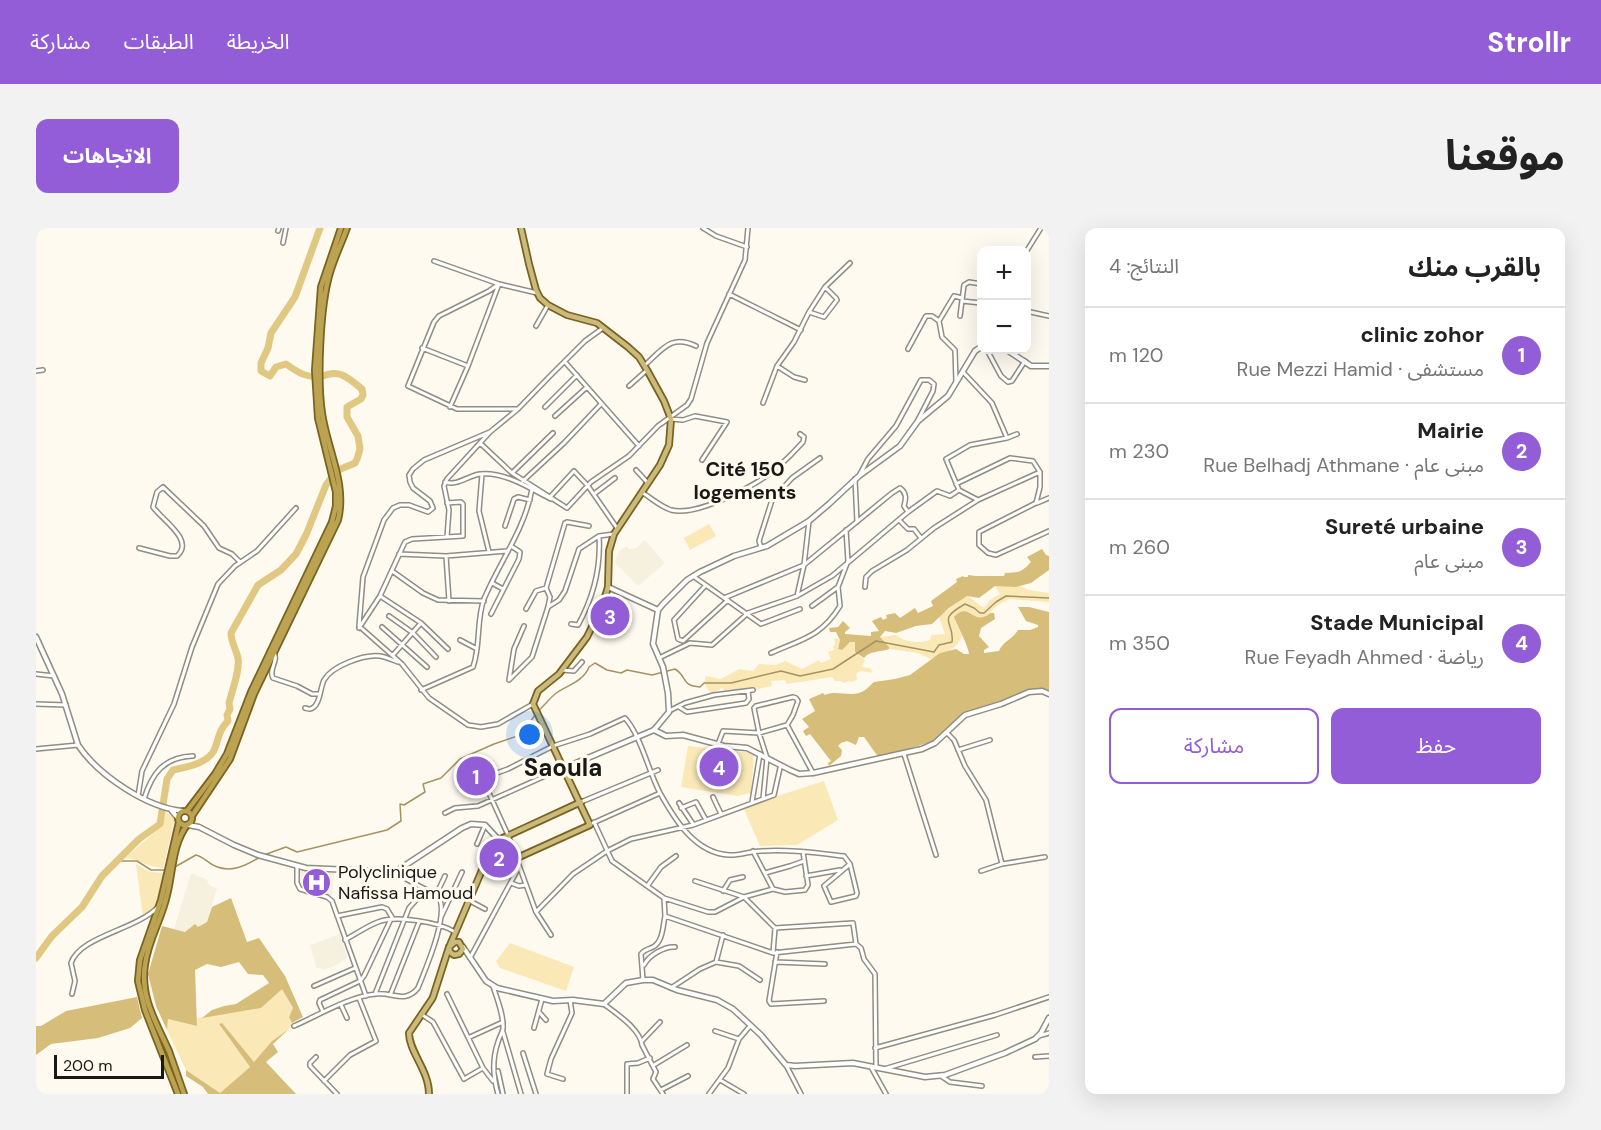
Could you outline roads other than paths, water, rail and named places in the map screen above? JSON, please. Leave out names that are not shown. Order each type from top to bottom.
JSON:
[{"type":"highway","points":[[171,861],[180,837],[230,759],[251,700],[335,529],[340,509],[322,414],[317,370],[321,287],[341,228]]},
{"type":"highway","points":[[317,370],[326,289],[347,228]]},
{"type":"highway","points":[[184,1094],[149,1007],[144,981],[145,960],[166,899],[178,820],[215,774],[227,754],[250,692],[328,532],[336,506],[337,485]]},
{"type":"highway","points":[[185,811],[192,817]]},
{"type":"highway","points":[[178,820],[188,825]]},
{"type":"highway","points":[[169,875],[140,960],[139,988],[145,1010],[178,1094]]},
{"type":"main road","points":[[483,871],[592,824],[533,706],[538,691],[562,670],[586,637],[603,604],[608,586],[609,551],[614,534],[660,465],[671,435],[671,418],[661,394],[646,368],[628,347],[597,323],[567,315],[548,305],[538,293],[529,264],[522,228]]},
{"type":"main road","points":[[564,768],[635,736],[654,730],[669,711],[663,667],[653,644],[658,610],[675,591],[693,576],[734,556],[767,546],[809,521],[857,477],[900,446],[918,421],[944,400],[977,350]]},
{"type":"main road","points":[[1014,354],[1031,366],[1049,366]]},
{"type":"main road","points":[[608,586],[658,610]]},
{"type":"main road","points":[[36,637],[66,705],[82,752],[108,776],[138,796],[165,808],[185,811]]},
{"type":"main road","points":[[654,730],[666,736],[683,735],[718,744],[747,748],[800,774],[813,773],[922,749],[935,743],[965,716],[1029,692],[1042,691],[1049,694]]},
{"type":"main road","points":[[429,1091],[424,1069],[409,1036],[411,1029],[433,997],[449,946],[483,871],[490,849],[498,839],[581,802]]},
{"type":"main road","points":[[172,810],[178,820]]},
{"type":"main road","points":[[192,817],[199,827]]},
{"type":"main road","points":[[188,825],[199,827],[258,855],[315,869],[395,872],[471,824],[486,825],[498,839]]},
{"type":"main road","points":[[455,932],[461,945],[486,981],[493,986],[542,999],[604,1004],[626,982],[653,980],[671,988],[717,1000],[733,1009],[762,1035],[786,1065],[853,1063],[925,1077],[940,1075],[1005,1053],[1039,1036],[1049,1018]]},
{"type":"main road","points":[[449,946],[454,942],[461,945]]},
{"type":"main road","points":[[440,974],[449,961],[459,954],[461,945]]},
{"type":"main road","points":[[449,946],[451,953],[469,956]]},
{"type":"street","points":[[283,243],[286,228]]},
{"type":"street","points":[[703,228],[716,236],[747,247]]},
{"type":"street","points":[[480,443],[523,481],[551,496],[565,507],[570,507],[588,486],[639,446],[658,426],[687,405],[691,399],[707,343],[741,271],[747,247],[748,228]]},
{"type":"street","points":[[1030,246],[1041,228]]},
{"type":"street","points":[[434,261],[499,284],[538,293]]},
{"type":"street","points":[[764,404],[777,366],[801,330],[809,312],[825,287],[849,263]]},
{"type":"street","points":[[499,284],[440,316],[434,322],[408,387],[457,409],[518,409]]},
{"type":"street","points":[[450,407],[499,284]]},
{"type":"street","points":[[960,315],[965,284],[977,284]]},
{"type":"street","points":[[809,312],[824,317],[837,300],[825,287]]},
{"type":"street","points":[[729,294],[801,330]]},
{"type":"street","points":[[956,384],[955,350],[942,337],[939,321],[954,296],[977,302]]},
{"type":"street","points":[[536,326],[548,305]]},
{"type":"street","points":[[1031,312],[1049,316]]},
{"type":"street","points":[[908,349],[926,316],[932,316],[939,321]]},
{"type":"street","points":[[447,537],[449,522],[445,482],[490,432],[518,409],[585,341],[604,327]]},
{"type":"street","points":[[629,386],[666,345],[683,340],[696,346]]},
{"type":"street","points":[[422,348],[468,366]]},
{"type":"street","points":[[989,354],[1001,376],[1008,382],[1012,381],[1025,361]]},
{"type":"street","points":[[565,362],[639,446]]},
{"type":"street","points":[[777,366],[794,377],[805,380]]},
{"type":"street","points":[[36,371],[43,370]]},
{"type":"street","points":[[963,372],[992,404],[1007,438]]},
{"type":"street","points":[[545,407],[577,375]]},
{"type":"street","points":[[857,522],[857,477],[868,459],[896,426],[921,380],[929,380],[934,384],[933,391],[918,421]]},
{"type":"street","points":[[555,416],[587,387]]},
{"type":"street","points":[[523,481],[602,404]]},
{"type":"street","points":[[671,418],[683,420],[695,416],[728,422],[702,460]]},
{"type":"street","points":[[359,628],[363,578],[384,520],[393,508],[400,505],[409,505],[428,512],[433,508],[430,501],[412,485],[409,478],[410,472],[424,460],[490,432]]},
{"type":"street","points":[[512,473],[552,433]]},
{"type":"street","points":[[643,493],[669,509],[678,511],[708,506],[749,487],[776,469],[803,442],[804,437],[801,434]]},
{"type":"street","points":[[978,500],[959,490],[946,459],[970,445],[1017,434]]},
{"type":"street","points":[[762,547],[759,541],[772,500],[792,478],[820,458]]},
{"type":"street","points":[[956,484],[1011,458],[1034,461],[1040,472],[1040,487],[1036,503]]},
{"type":"street","points":[[636,470],[648,483]]},
{"type":"street","points":[[551,496],[574,471],[588,486],[618,528]]},
{"type":"street","points":[[865,587],[866,577],[872,571],[907,550],[978,500],[1040,472]]},
{"type":"street","points":[[445,482],[456,483],[482,474],[516,481],[558,502]]},
{"type":"street","points":[[482,474],[479,511],[489,552]]},
{"type":"street","points":[[594,494],[615,478]]},
{"type":"street","points":[[139,548],[174,556],[183,550],[179,537],[153,507],[157,492],[163,487],[204,526],[221,549],[232,554],[240,562]]},
{"type":"street","points":[[682,641],[726,599],[804,565],[900,488],[906,497],[904,506],[908,512]]},
{"type":"street","points":[[421,690],[471,669],[477,649],[483,601],[511,546],[530,501],[532,489]]},
{"type":"street","points":[[659,658],[690,643],[712,645],[748,613],[797,596],[832,576],[908,512],[937,491],[950,496],[959,490]]},
{"type":"street","points":[[505,526],[514,499],[518,497],[530,501]]},
{"type":"street","points":[[1049,498],[979,532],[979,545],[988,554],[996,555],[1049,531]]},
{"type":"street","points":[[359,628],[380,596],[405,542],[409,539],[463,537],[463,503],[447,503]]},
{"type":"street","points":[[138,796],[142,771],[174,704],[183,670],[215,590],[225,575],[257,551],[296,508]]},
{"type":"street","points":[[899,520],[921,538]]},
{"type":"street","points":[[797,596],[804,565],[809,521]]},
{"type":"street","points":[[524,626],[514,649],[509,680],[532,657],[548,607],[550,597],[546,588],[566,522],[589,526]]},
{"type":"street","points":[[771,653],[816,634],[840,606],[838,587],[848,561],[846,530]]},
{"type":"street","points":[[548,607],[559,600],[566,591],[579,549],[598,536],[614,534]]},
{"type":"street","points":[[571,624],[578,625],[594,589],[598,564],[598,536]]},
{"type":"street","points":[[491,614],[520,554],[511,546]]},
{"type":"street","points":[[399,554],[446,556],[507,550]]},
{"type":"street","points":[[446,556],[449,601]]},
{"type":"street","points":[[392,571],[428,596],[438,600],[483,601]]},
{"type":"street","points":[[693,576],[761,624],[800,609]]},
{"type":"street","points":[[492,583],[503,589]]},
{"type":"street","points":[[684,646],[678,639],[674,620],[705,586]]},
{"type":"street","points":[[812,606],[838,587]]},
{"type":"street","points":[[526,609],[536,591],[546,588]]},
{"type":"street","points":[[380,596],[421,623],[448,649]]},
{"type":"street","points":[[389,616],[413,633],[436,657]]},
{"type":"street","points":[[393,655],[421,623]]},
{"type":"street","points":[[382,627],[427,667]]},
{"type":"street","points":[[359,628],[393,655],[421,690],[442,709],[468,725],[481,727],[498,724],[533,706]]},
{"type":"street","points":[[460,640],[477,649]]},
{"type":"street","points":[[274,652],[276,658],[271,673],[273,678],[312,694],[320,694]]},
{"type":"street","points":[[305,708],[314,707],[327,676],[334,669],[374,656],[388,658],[402,664]]},
{"type":"street","points":[[562,670],[574,671],[582,662]]},
{"type":"street","points":[[36,674],[54,676]]},
{"type":"street","points":[[669,711],[685,703],[714,695],[753,690]]},
{"type":"street","points":[[678,707],[687,712],[746,703],[749,699],[748,691]]},
{"type":"street","points":[[718,744],[723,731],[759,733],[787,725],[798,701],[793,697],[754,708],[759,733],[766,758],[764,799]]},
{"type":"street","points":[[36,704],[66,705]]},
{"type":"street","points":[[483,778],[508,769],[553,746],[590,734],[623,717],[627,719],[660,793],[682,828],[695,842],[712,851],[731,855],[753,851],[844,856],[850,864],[857,893],[856,896],[831,902],[824,886],[850,864]]},
{"type":"street","points":[[787,725],[813,773]]},
{"type":"street","points":[[947,733],[954,741],[986,800],[1002,864]]},
{"type":"street","points":[[958,750],[990,740]]},
{"type":"street","points":[[36,749],[78,745]]},
{"type":"street","points":[[752,802],[760,754]]},
{"type":"street","points":[[904,754],[936,855]]},
{"type":"street","points":[[144,799],[151,779],[157,772],[174,759],[193,756]]},
{"type":"street","points":[[445,813],[455,808],[478,806],[564,768]]},
{"type":"street","points":[[535,911],[573,874],[607,851],[631,839],[693,825],[776,795],[780,768]]},
{"type":"street","points":[[478,769],[508,835],[535,911],[551,935]]},
{"type":"street","points":[[581,802],[658,770]]},
{"type":"street","points":[[660,793],[592,824],[612,861],[664,898],[715,912],[744,897],[772,889],[785,892],[805,890],[808,885],[803,852]]},
{"type":"street","points":[[713,797],[721,814]]},
{"type":"street","points":[[681,808],[696,801],[706,820]]},
{"type":"street","points":[[679,803],[693,825]]},
{"type":"street","points":[[477,844],[486,825]]},
{"type":"street","points":[[753,851],[772,889]]},
{"type":"street","points":[[648,885],[661,867],[676,856]]},
{"type":"street","points":[[981,871],[1002,864],[1045,857]]},
{"type":"street","points":[[765,873],[804,861]]},
{"type":"street","points":[[297,866],[298,888],[307,893],[330,899],[366,996]]},
{"type":"street","points":[[469,956],[520,866]]},
{"type":"street","points":[[806,876],[841,870]]},
{"type":"street","points":[[829,871],[833,878]]},
{"type":"street","points":[[294,1026],[359,998],[375,994],[407,997],[418,988],[440,925],[440,901],[436,895],[395,872]]},
{"type":"street","points":[[440,918],[462,872]]},
{"type":"street","points":[[436,895],[445,876]]},
{"type":"street","points":[[723,891],[730,880],[743,877]]},
{"type":"street","points":[[694,881],[744,897],[775,928],[775,962],[769,1000],[771,1004],[824,1001]]},
{"type":"street","points":[[511,883],[519,886],[526,885]]},
{"type":"street","points":[[375,994],[409,908],[425,890]]},
{"type":"street","points":[[643,980],[641,954],[654,947],[661,937],[665,916],[664,898]]},
{"type":"street","points":[[470,901],[485,909]]},
{"type":"street","points":[[72,994],[75,981],[70,963],[77,951],[146,918],[159,906]]},
{"type":"street","points":[[337,916],[382,907],[387,909],[392,919]]},
{"type":"street","points":[[665,916],[775,952],[856,944]]},
{"type":"street","points":[[323,1013],[320,1000],[360,981],[392,919]]},
{"type":"street","points":[[345,940],[377,922],[392,919],[440,925],[455,932]]},
{"type":"street","points":[[391,994],[420,922]]},
{"type":"street","points":[[775,928],[852,923],[856,944],[861,948],[864,959],[875,974],[874,1067],[886,1094]]},
{"type":"street","points":[[716,962],[723,935]]},
{"type":"street","points":[[643,966],[652,954],[670,946],[675,947]]},
{"type":"street","points":[[671,988],[700,969],[716,962],[739,966],[760,980]]},
{"type":"street","points":[[775,962],[825,964]]},
{"type":"street","points":[[314,986],[355,968]]},
{"type":"street","points":[[493,986],[521,1094]]},
{"type":"street","points":[[447,994],[470,1037],[483,1068],[494,1082],[498,1094]]},
{"type":"street","points":[[875,1048],[995,1015],[1049,997]]},
{"type":"street","points":[[324,1081],[350,1055],[376,1041],[359,998]]},
{"type":"street","points":[[534,1028],[542,999]]},
{"type":"street","points":[[563,1079],[547,1074],[572,1013],[570,1000]]},
{"type":"street","points":[[604,1004],[627,1021],[642,1041],[654,1065],[656,1072],[653,1079],[662,1092],[688,1076]]},
{"type":"street","points":[[341,1005],[347,1018]]},
{"type":"street","points":[[538,1011],[546,1020]]},
{"type":"street","points":[[421,1014],[433,1022],[464,1079],[464,1086]]},
{"type":"street","points":[[470,1037],[502,1022]]},
{"type":"street","points":[[642,1041],[660,1022]]},
{"type":"street","points":[[710,1094],[728,1068],[739,1039],[750,1026]]},
{"type":"street","points":[[494,1082],[495,1053],[503,1030]]},
{"type":"street","points":[[716,1031],[739,1039]]},
{"type":"street","points":[[1039,1036],[1049,1033]]},
{"type":"street","points":[[882,1070],[997,1035]]},
{"type":"street","points":[[654,1065],[687,1045]]},
{"type":"street","points":[[523,1053],[535,1093],[530,1094]]},
{"type":"street","points":[[1035,1057],[1049,1056]]},
{"type":"street","points":[[315,1057],[310,1066],[337,1094]]},
{"type":"street","points":[[627,1094],[627,1064],[638,1063],[650,1058]]},
{"type":"street","points":[[786,1065],[801,1094]]},
{"type":"street","points":[[464,1079],[483,1068]]},
{"type":"street","points":[[498,1071],[503,1094]]},
{"type":"street","points":[[940,1075],[950,1082],[982,1086]]},
{"type":"street","points":[[720,1080],[744,1094]]},
{"type":"street","points":[[429,1091],[435,1094]]},
{"type":"waterway","points":[[36,958],[52,936],[82,907],[102,876],[139,839],[160,824],[167,779],[173,770],[203,761],[212,753],[228,721],[229,703],[238,669],[238,658],[231,633],[258,585],[281,570],[296,554],[326,485],[336,471],[355,463],[357,459],[360,449],[358,436],[347,417],[347,407],[361,399],[362,389],[350,379],[339,374],[312,377],[286,364],[276,367],[270,376],[261,371],[261,363],[268,348],[271,333],[295,297],[320,228]]},
{"type":"waterway","points":[[538,711],[555,694],[579,680],[595,663],[607,670],[621,673],[627,670],[652,675],[675,669],[687,683],[700,687],[704,683],[731,683],[781,671],[800,676],[833,669],[876,641],[934,652],[939,645],[952,642],[948,618],[965,604],[984,613],[1006,596],[1049,598]]},
{"type":"waterway","points":[[264,855],[286,847],[297,852],[387,830],[401,821],[400,804],[404,805],[425,792],[423,784],[441,778],[460,759],[526,733],[535,715]]},
{"type":"waterway","points":[[173,868],[196,855],[225,869],[243,866],[260,857]]},
{"type":"waterway","points":[[117,861],[137,861],[151,870],[166,870]]},
{"type":"place","name":"Sureté urbaine","points":[[610,616]]},
{"type":"place","name":"Stade Municipal","points":[[719,767]]},
{"type":"place","name":"clinic zohor","points":[[476,776]]},
{"type":"place","name":"Mairie","points":[[499,858]]},
{"type":"place","name":"Polyclinique Nafissa Hamoud","points":[[317,882]]},
{"type":"district","name":"Cité 150 logements","points":[[745,480]]},
{"type":"district","name":"Saoula","points":[[563,768]]}]
